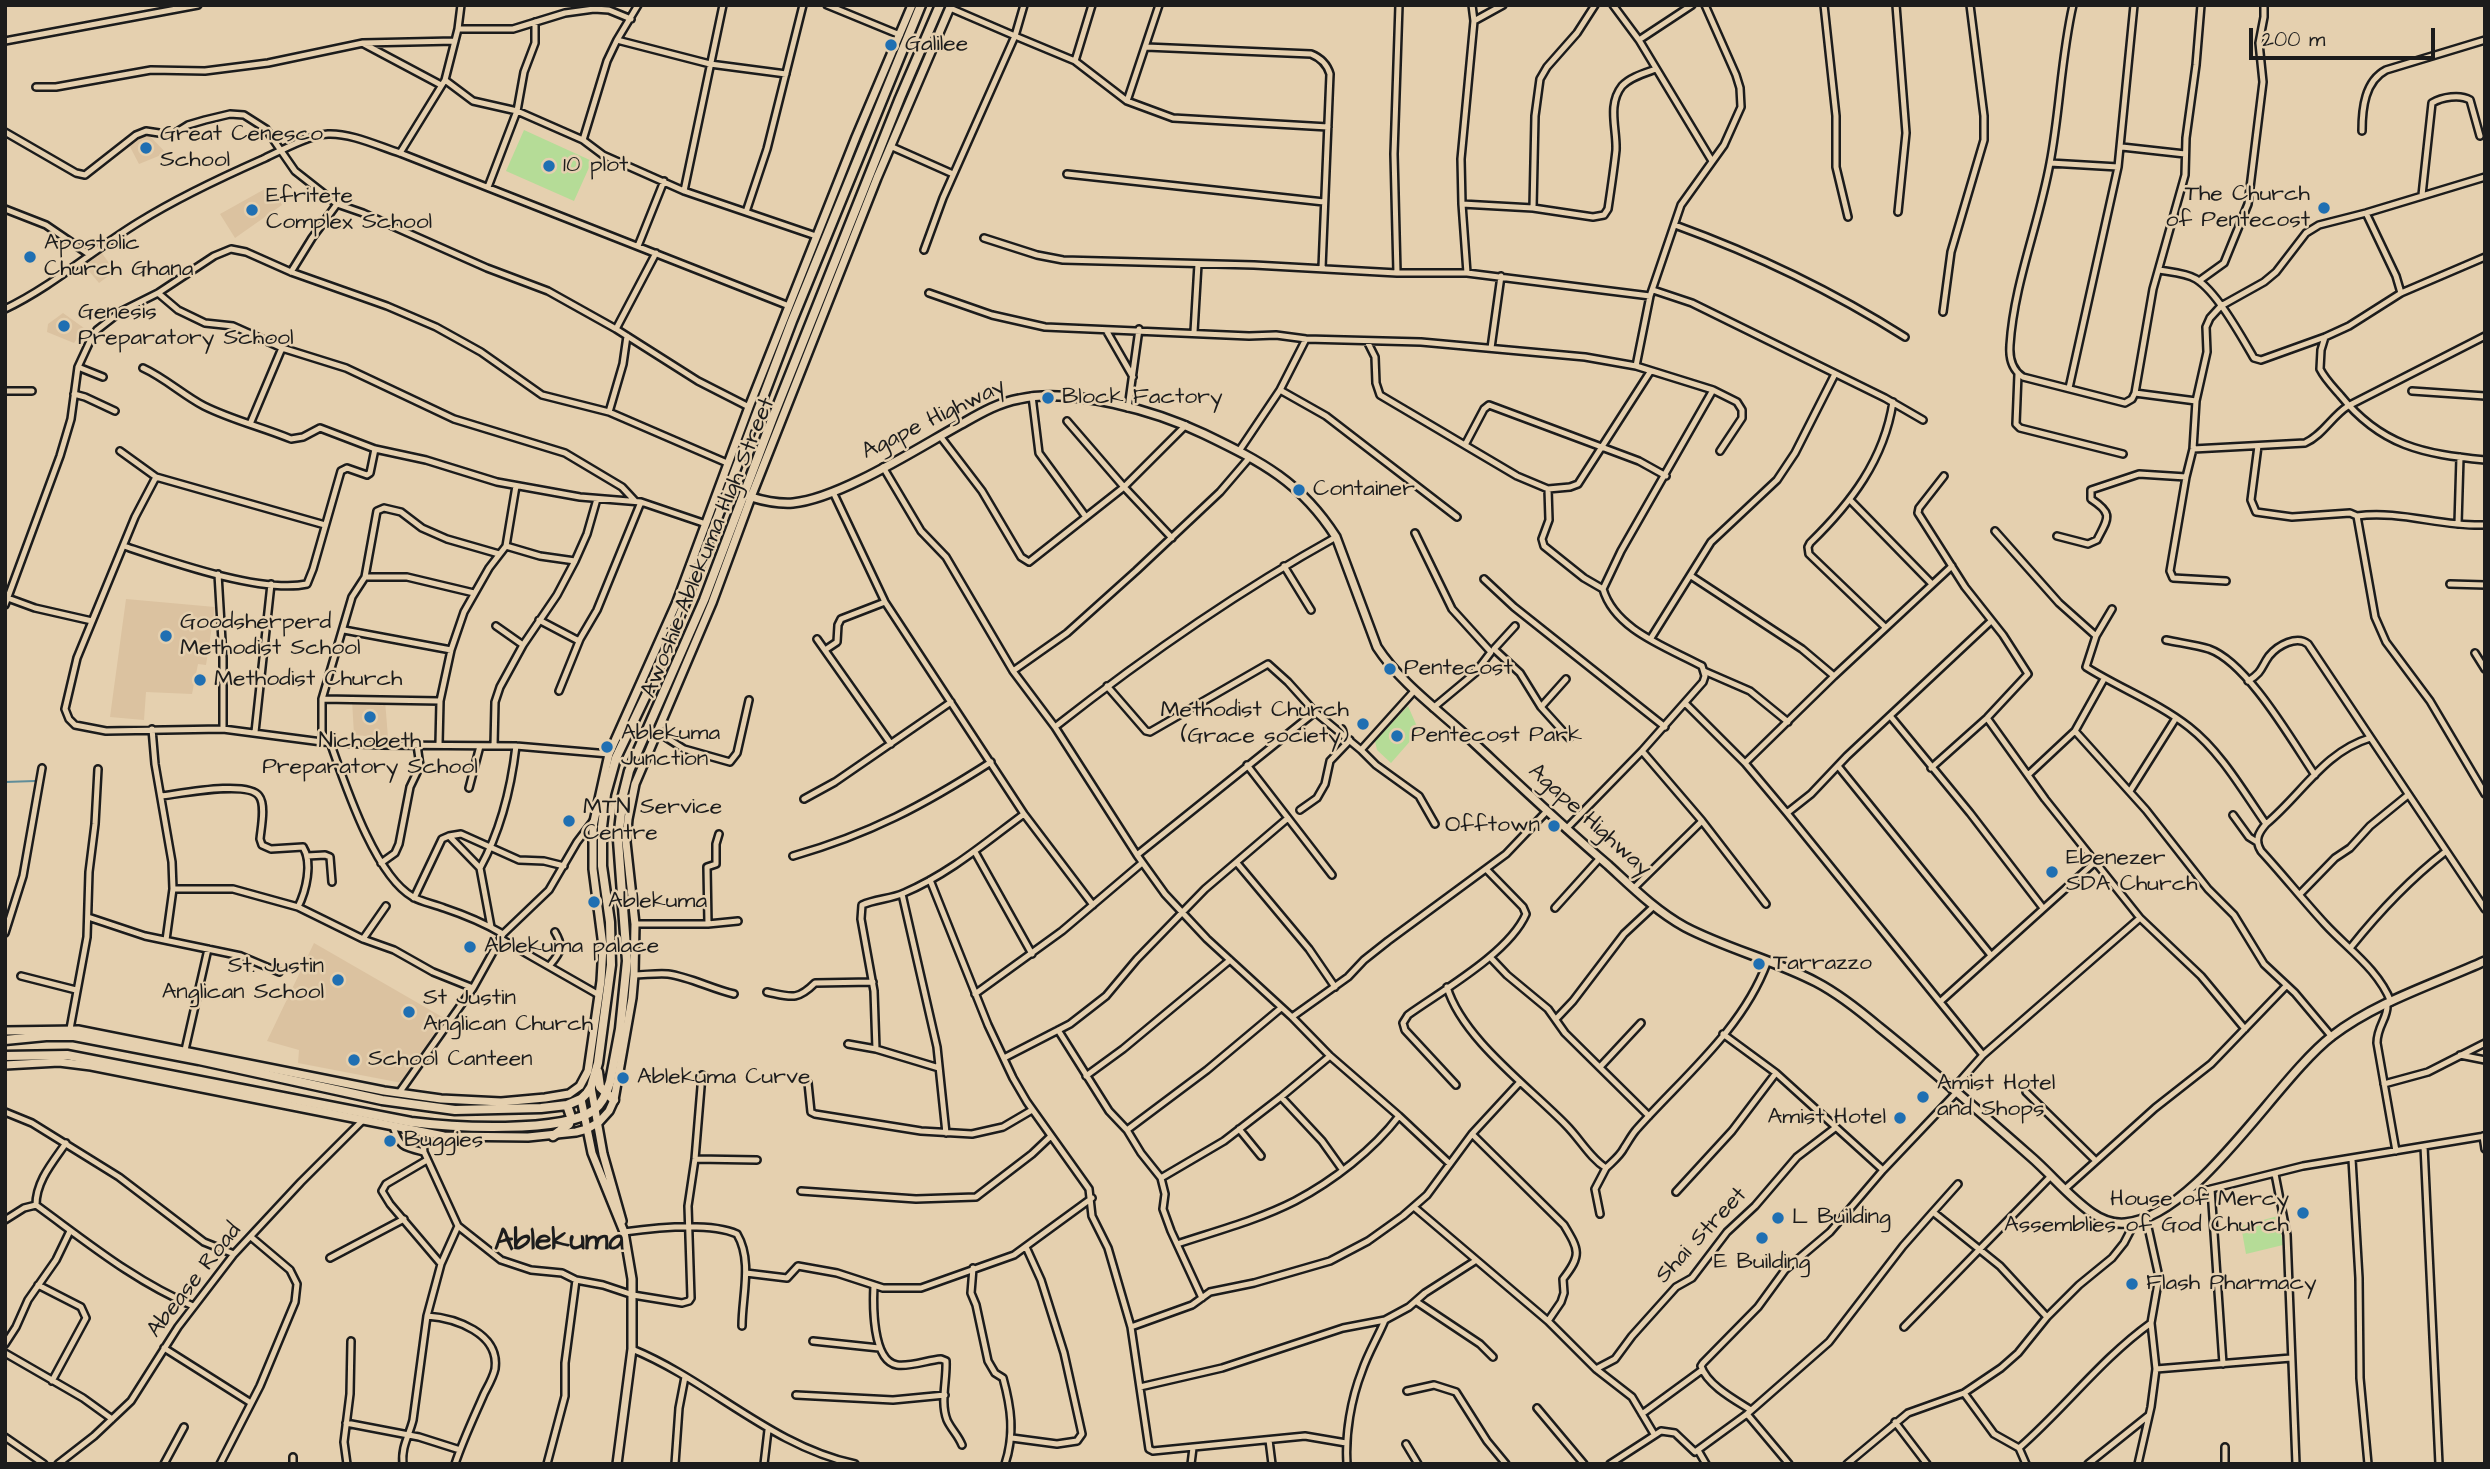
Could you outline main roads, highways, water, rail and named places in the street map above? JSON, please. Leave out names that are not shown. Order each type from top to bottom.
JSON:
[{"type":"main road","name":"Awoshie-Ablekuma High Street","points":[[567,1105],[581,1099],[591,1087],[598,1063],[610,922],[602,866],[602,827],[620,739],[648,691],[685,603],[738,457],[921,5]]},
{"type":"main road","name":"Awoshie-Ablekuma High Street","points":[[571,1120],[596,1109],[610,1097],[626,974],[620,820],[629,771],[708,602],[900,98],[940,5]]},
{"type":"main road","points":[[886,89],[892,90],[900,98]]},
{"type":"main road","points":[[5,1041],[46,1036],[123,1042],[413,1106],[541,1108],[567,1105],[571,1120],[567,1127],[553,1136]]},
{"type":"main road","points":[[5,1056],[67,1055],[411,1122],[444,1131],[571,1120]]},
{"type":"main road","points":[[598,1063],[598,1083],[610,1097]]},
{"type":"waterway","points":[[5,782],[35,781]]},
{"type":"place","name":"Galilee","points":[[891,45]]},
{"type":"place","name":"Great Cenesco School","points":[[146,148]]},
{"type":"place","name":"10 plot","points":[[549,166]]},
{"type":"place","name":"The Church of Pentecost","points":[[2324,208]]},
{"type":"place","name":"Efritete Complex School","points":[[252,210]]},
{"type":"place","name":"Apostolic Church Ghana","points":[[30,257]]},
{"type":"place","name":"Genesis Preparatory School","points":[[64,326]]},
{"type":"place","name":"Block Factory","points":[[1048,398]]},
{"type":"place","name":"Container","points":[[1299,490]]},
{"type":"place","name":"Goodsherperd Methodist School","points":[[166,636]]},
{"type":"place","name":"Pentecost","points":[[1390,669]]},
{"type":"place","name":"Methodist Church","points":[[200,680]]},
{"type":"place","name":"Nichobeth Preparatory School","points":[[370,717]]},
{"type":"place","name":"Methodist Church (Grace society)","points":[[1363,724]]},
{"type":"place","name":"Pentecost Park","points":[[1397,736]]},
{"type":"place","name":"Ablekuma Junction","points":[[607,747]]},
{"type":"place","name":"MTN Service Centre","points":[[569,821]]},
{"type":"place","name":"Offtown","points":[[1554,826]]},
{"type":"place","name":"Ebenezer SDA Church","points":[[2052,872]]},
{"type":"place","name":"Ablekuma","points":[[594,902]]},
{"type":"place","name":"Ablekuma palace","points":[[470,947]]},
{"type":"place","name":"Tarrazzo","points":[[1759,964]]},
{"type":"place","name":"St. Justin Anglican School","points":[[338,980]]},
{"type":"place","name":"St Justin Anglican Church","points":[[409,1012]]},
{"type":"place","name":"School Canteen","points":[[354,1060]]},
{"type":"place","name":"Ablekuma Curve","points":[[623,1078]]},
{"type":"place","name":"Amist Hotel and Shops","points":[[1923,1097]]},
{"type":"place","name":"Amist Hotel","points":[[1900,1118]]},
{"type":"place","name":"Buggies","points":[[390,1141]]},
{"type":"place","name":"House of Mercy Assemblies of God Church","points":[[2303,1213]]},
{"type":"place","name":"L Building","points":[[1778,1218]]},
{"type":"place","name":"E Building","points":[[1762,1238]]},
{"type":"place","name":"Flash Pharmacy","points":[[2132,1284]]},
{"type":"district","name":"Ablekuma","points":[[559,1243]]}]
